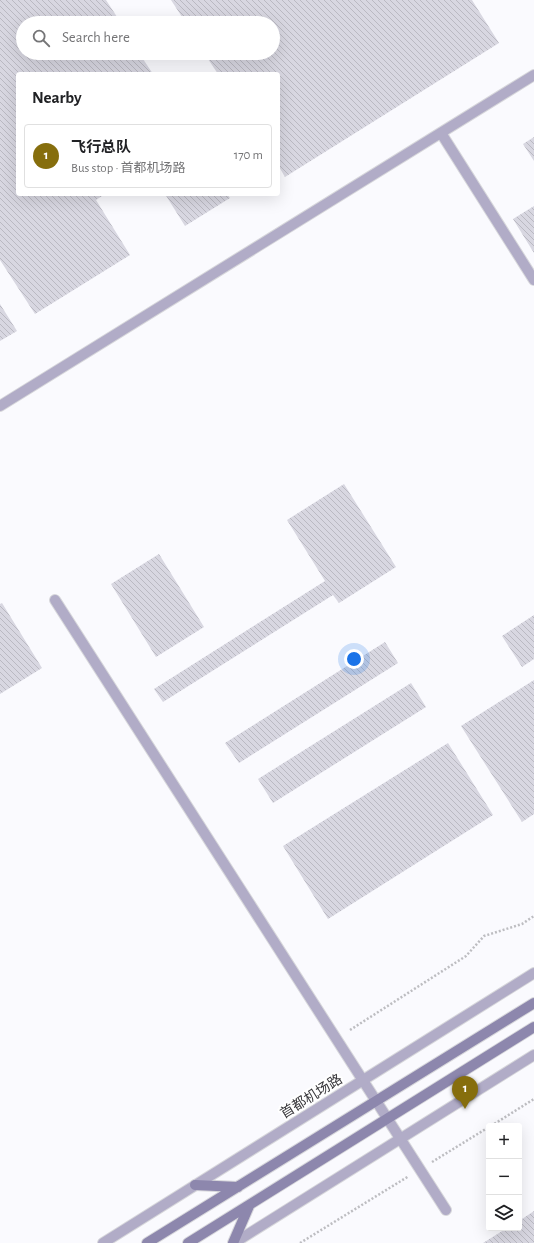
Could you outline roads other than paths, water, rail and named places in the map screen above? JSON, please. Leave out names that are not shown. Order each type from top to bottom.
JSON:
[{"type":"street","points":[[0,406],[534,75]]},
{"type":"street","points":[[441,133],[534,280]]},
{"type":"street","points":[[55,600],[446,1210]]},
{"type":"street","name":"首都机场路","points":[[102,1243],[534,973]]},
{"type":"street","points":[[147,1243],[534,1002]]},
{"type":"street","points":[[188,1243],[534,1027]]},
{"type":"street","points":[[233,1243],[534,1055]]},
{"type":"street","points":[[194,1186],[238,1186]]},
{"type":"street","points":[[233,1243],[248,1206]]},
{"type":"place","name":"飞行总队","points":[[465,1109]]}]
